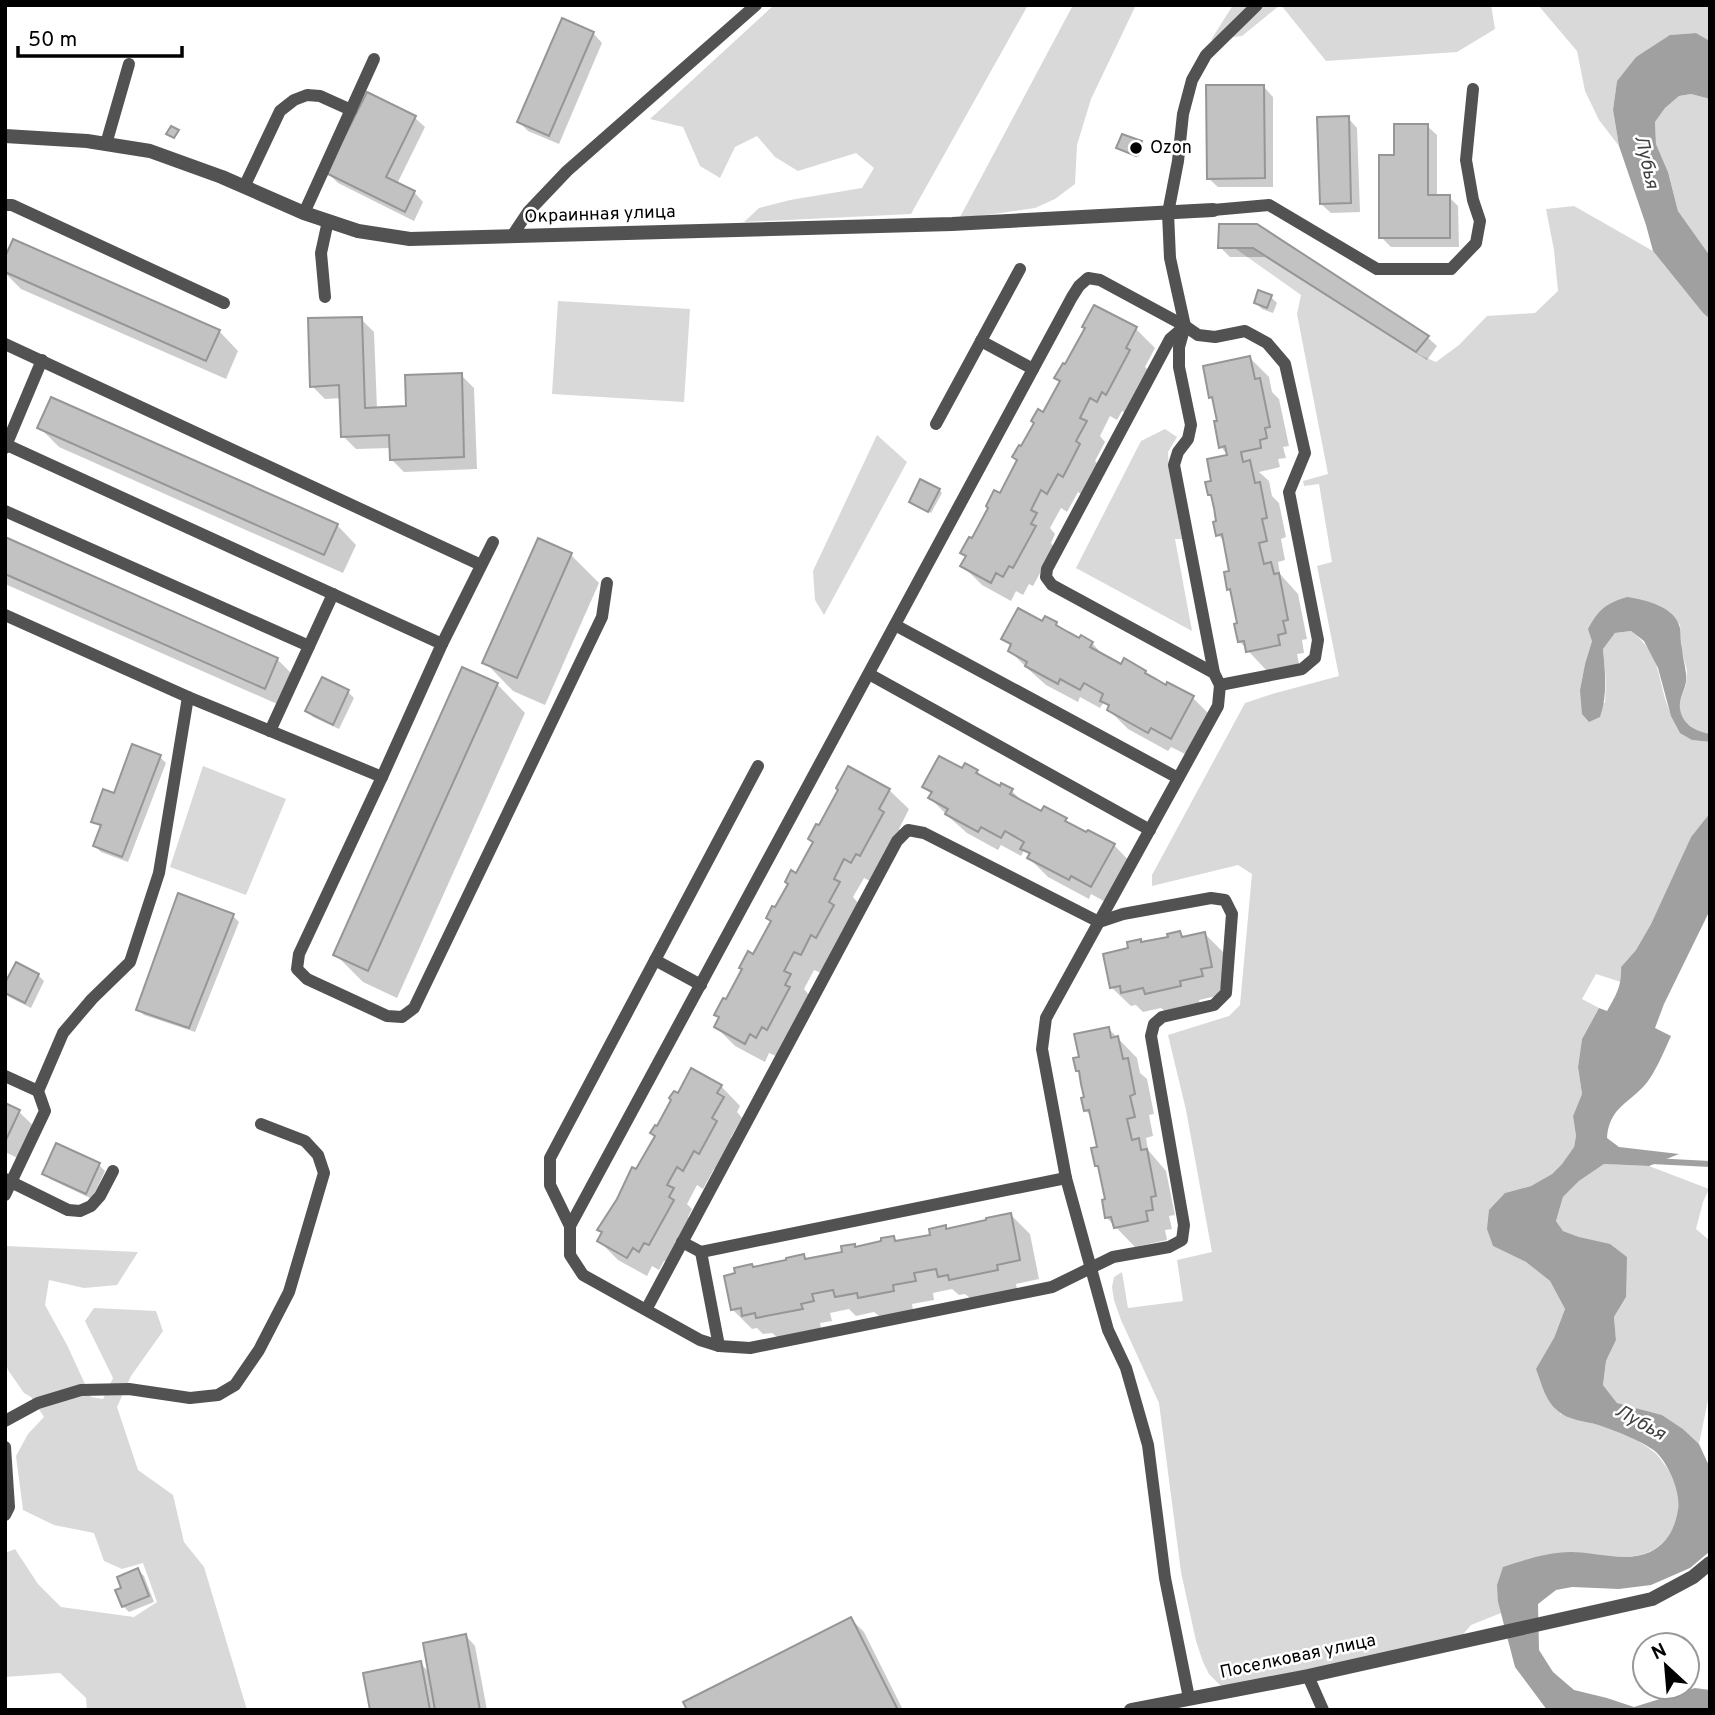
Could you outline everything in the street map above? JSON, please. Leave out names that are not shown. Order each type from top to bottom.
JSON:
[{"type":"street","name":"Окраинная улица","points":[[5,136],[87,141],[150,151],[358,232],[410,239],[952,224],[1213,210]]},
{"type":"street","name":"Поселковая улица","points":[[1131,1710],[1308,1676],[1652,1599],[1693,1577],[1710,1563]]},
{"type":"lane","points":[[512,236],[528,212],[567,171],[756,5]]},
{"type":"lane","points":[[1189,1698],[1165,1578],[1148,1445],[1126,1368],[1108,1330],[1090,1268],[1066,1178],[1042,1049],[1046,1018],[1217,706],[1217,679],[1174,465],[1178,452],[1188,439],[1191,425],[1179,367],[1179,347],[1185,326],[1170,258],[1168,213],[1178,161],[1182,114],[1192,80],[1206,55],[1257,5]]},
{"type":"lane","points":[[304,213],[374,59]]},
{"type":"lane","points":[[106,144],[129,64]]},
{"type":"lane","points":[[1213,210],[1269,205],[1377,269],[1451,269],[1476,243],[1480,221],[1465,160],[1474,89]]},
{"type":"lane","points":[[244,187],[280,111],[294,100],[307,95],[320,96],[351,110]]},
{"type":"lane","points":[[5,205],[12,205],[224,303]]},
{"type":"lane","points":[[325,297],[321,253],[328,221]]},
{"type":"lane","points":[[936,424],[1020,269]]},
{"type":"lane","points":[[570,1226],[1033,369],[1079,286],[1088,278],[1100,280],[1185,326],[1198,335],[1215,337],[1245,331],[1267,342],[1285,364],[1305,453],[1289,492],[1318,640],[1315,658],[1302,669],[1217,679],[1052,584],[1046,577],[1047,569],[1170,340],[1185,326]]},
{"type":"lane","points":[[981,341],[1033,369]]},
{"type":"lane","points":[[5,344],[481,565]]},
{"type":"lane","points":[[42,360],[6,446],[442,644]]},
{"type":"lane","points":[[5,511],[309,646]]},
{"type":"lane","points":[[493,542],[442,644],[299,954],[298,969],[307,979],[387,1016],[402,1017],[414,1007],[602,617],[607,583]]},
{"type":"lane","points":[[270,731],[333,594]]},
{"type":"lane","points":[[5,615],[188,697],[382,777]]},
{"type":"lane","points":[[895,625],[1178,778]]},
{"type":"lane","points":[[869,674],[1150,830]]},
{"type":"lane","points":[[5,1195],[8,1180],[45,1111],[38,1091],[63,1033],[92,999],[130,962],[159,873],[188,697]]},
{"type":"lane","points":[[646,1310],[897,841],[908,830],[924,833],[1099,922],[1124,914],[1210,898],[1225,900],[1232,914],[1226,993],[1214,1005],[1162,1017],[1154,1024],[1151,1035],[1184,1225],[1182,1240],[1169,1247],[1113,1257],[1052,1287],[755,1348],[719,1346],[700,1340],[646,1310],[583,1275],[570,1255],[570,1226],[550,1185],[550,1158],[758,766]]},
{"type":"lane","points":[[655,960],[701,985]]},
{"type":"lane","points":[[5,1076],[38,1091]]},
{"type":"lane","points":[[5,1421],[38,1403],[81,1390],[129,1389],[190,1398],[218,1395],[235,1385],[259,1350],[289,1292],[324,1173],[318,1155],[305,1141],[261,1124]]},
{"type":"lane","points":[[8,1180],[68,1210],[80,1211],[91,1206],[100,1196],[113,1171]]},
{"type":"lane","points":[[682,1242],[701,1252],[1066,1178]]},
{"type":"lane","points":[[701,1252],[719,1346]]},
{"type":"lane","points":[[5,1447],[9,1507],[5,1516]]},
{"type":"lane","points":[[1308,1676],[1323,1710]]},
{"type":"shaded area","points":[[774,5],[1028,5],[911,214],[744,222],[759,208],[862,188],[874,168],[856,153],[798,171],[775,157],[757,136],[735,147],[720,178],[700,166],[683,127],[650,119]]},
{"type":"shaded area","points":[[1073,5],[1136,5],[1091,99],[1077,145],[1075,184],[1055,199],[1035,208],[959,219]]},
{"type":"shaded area","points":[[1233,5],[1280,5],[1242,36],[1211,40]]},
{"type":"shaded area","points":[[1281,5],[1491,5],[1495,29],[1457,52],[1326,61]]},
{"type":"shaded area","points":[[1538,5],[1710,5],[1710,41],[1696,33],[1671,35],[1636,57],[1617,81],[1613,110],[1619,146],[1599,120],[1585,91],[1577,51]]},
{"type":"shaded area","points":[[1691,94],[1710,99],[1710,256],[1678,211],[1668,172],[1656,144],[1655,122],[1665,108],[1679,96]]},
{"type":"shaded area","points":[[1574,206],[1653,251],[1710,319],[1710,734],[1701,733],[1686,723],[1680,714],[1687,670],[1681,649],[1680,625],[1668,611],[1592,641],[1580,690],[1605,703],[1603,649],[1615,633],[1631,631],[1642,640],[1654,660],[1666,702],[1675,721],[1692,740],[1710,742],[1710,813],[1691,837],[1651,924],[1636,950],[1621,967],[1621,982],[1596,974],[1582,999],[1599,1008],[1582,1039],[1578,1067],[1582,1094],[1573,1116],[1576,1136],[1574,1147],[1552,1174],[1531,1186],[1505,1193],[1493,1246],[1526,1262],[1550,1281],[1565,1309],[1554,1338],[1560,1414],[1621,1433],[1655,1453],[1677,1487],[1677,1519],[1673,1529],[1660,1545],[1642,1554],[1612,1557],[1571,1552],[1498,1602],[1501,1613],[1471,1625],[1460,1638],[1239,1685],[1221,1686],[1209,1674],[1196,1641],[1181,1572],[1159,1403],[1121,1320],[1112,1287],[1114,1277],[1122,1272],[1128,1308],[1183,1301],[1177,1260],[1212,1252],[1186,1110],[1168,1035],[1229,1016],[1240,1005],[1252,874],[1238,865],[1152,886],[1152,875],[1245,703],[1339,676],[1317,566],[1332,562],[1319,484],[1304,486],[1303,481],[1328,474],[1297,314],[1301,295],[1236,249],[1253,248],[1422,356],[1436,362],[1459,345],[1487,316],[1535,313],[1558,291],[1546,209]]},
{"type":"shaded area","points":[[558,301],[690,309],[684,402],[552,394]]},
{"type":"shaded area","points":[[1165,429],[1177,437],[1168,452],[1169,470],[1182,539],[1175,539],[1192,631],[1076,568],[1141,441]]},
{"type":"shaded area","points":[[877,435],[907,462],[824,615],[815,600],[813,571]]},
{"type":"shaded area","points":[[203,766],[286,799],[246,895],[170,867]]},
{"type":"shaded area","points":[[1604,1164],[1649,1166],[1709,1189],[1696,1229],[1710,1241],[1710,1390],[1699,1444],[1662,1415],[1617,1403],[1603,1385],[1606,1361],[1616,1340],[1614,1317],[1626,1297],[1579,1237],[1563,1231],[1556,1221],[1563,1197],[1579,1181]]},
{"type":"shaded area","points":[[5,1246],[138,1252],[117,1285],[84,1288],[49,1280],[45,1305],[91,1397],[103,1399],[113,1378],[85,1321],[94,1308],[156,1311],[163,1331],[131,1376],[117,1407],[138,1470],[173,1495],[184,1542],[204,1567],[247,1710],[87,1710],[86,1698],[60,1673],[5,1677],[5,1553],[15,1549],[38,1584],[61,1607],[134,1617],[157,1602],[143,1563],[122,1569],[104,1561],[94,1533],[54,1525],[23,1510],[16,1456],[28,1434],[44,1417],[8,1370],[5,1359]]},
{"type":"water","name":"Лубья","points":[[1696,33],[1710,41],[1710,99],[1691,94],[1679,96],[1665,108],[1655,122],[1656,144],[1668,172],[1678,211],[1710,256],[1710,319],[1653,251],[1619,146],[1613,110],[1617,81],[1636,57],[1670,35]]},
{"type":"water","points":[[1627,597],[1658,605],[1677,620],[1686,678],[1680,702],[1681,715],[1693,728],[1710,734],[1710,742],[1692,740],[1680,733],[1671,716],[1658,668],[1644,641],[1631,631],[1615,633],[1603,649],[1605,691],[1600,717],[1589,722],[1582,714],[1580,690],[1592,641],[1588,629],[1603,608]]},
{"type":"water","name":"Лубья","points":[[1710,813],[1710,910],[1655,1028],[1671,1036],[1648,1081],[1611,1120],[1607,1138],[1619,1147],[1679,1154],[1649,1166],[1604,1164],[1579,1181],[1563,1197],[1556,1221],[1563,1231],[1610,1244],[1627,1257],[1626,1297],[1614,1317],[1616,1340],[1606,1361],[1603,1385],[1617,1403],[1662,1415],[1699,1444],[1710,1468],[1710,1548],[1709,1552],[1690,1568],[1651,1585],[1619,1589],[1572,1587],[1556,1590],[1538,1604],[1539,1650],[1553,1672],[1574,1690],[1634,1707],[1653,1701],[1701,1701],[1701,1689],[1710,1690],[1710,1710],[1547,1710],[1515,1667],[1498,1602],[1497,1585],[1503,1567],[1562,1552],[1631,1557],[1650,1552],[1666,1540],[1675,1523],[1678,1495],[1669,1471],[1656,1452],[1620,1433],[1566,1416],[1550,1402],[1536,1369],[1554,1338],[1565,1309],[1550,1281],[1526,1262],[1493,1246],[1487,1229],[1489,1210],[1505,1193],[1531,1186],[1552,1174],[1574,1147],[1576,1136],[1573,1116],[1582,1094],[1578,1067],[1582,1039],[1599,1008],[1607,1011],[1616,995],[1621,967],[1636,950],[1651,924],[1691,837]]},
{"type":"building","points":[[562,18],[594,32],[549,136],[517,122]]},
{"type":"building","points":[[1206,85],[1264,85],[1265,178],[1207,179]]},
{"type":"building","points":[[367,92],[416,116],[386,177],[415,191],[405,212],[326,173]]},
{"type":"building","points":[[1349,116],[1351,203],[1320,204],[1317,117]]},
{"type":"building","points":[[1394,124],[1428,124],[1428,195],[1450,195],[1450,238],[1379,238],[1379,155],[1394,155]]},
{"type":"building","points":[[171,126],[179,130],[174,138],[166,134]]},
{"type":"building","points":[[1122,134],[1142,141],[1136,156],[1116,148]]},
{"type":"building","points":[[1219,224],[1257,224],[1429,336],[1416,352],[1253,248],[1218,248]]},
{"type":"building","points":[[13,239],[220,330],[206,361],[5,272],[5,257]]},
{"type":"building","points":[[1258,290],[1272,295],[1267,308],[1254,303]]},
{"type":"building","points":[[1094,305],[1137,327],[1126,348],[1130,350],[1106,395],[1102,392],[1097,402],[1090,398],[1080,418],[1087,421],[1076,441],[1080,444],[1063,477],[1058,474],[1047,494],[1041,490],[1031,510],[1037,513],[1031,524],[1036,526],[1013,568],[1009,566],[1003,577],[996,573],[991,583],[960,566],[966,556],[960,553],[969,537],[972,538],[994,490],[1000,493],[1017,460],[1012,457],[1034,423],[1031,421],[1038,409],[1043,412],[1060,381],[1054,378],[1085,328],[1082,327]]},
{"type":"building","points":[[362,317],[365,408],[406,406],[405,375],[462,373],[464,457],[390,460],[389,435],[341,437],[339,385],[310,387],[308,318]]},
{"type":"building","points":[[1250,356],[1255,379],[1260,378],[1270,427],[1265,428],[1267,438],[1260,440],[1261,448],[1241,452],[1243,462],[1250,460],[1255,483],[1260,482],[1267,518],[1262,519],[1267,541],[1259,543],[1264,564],[1271,562],[1274,574],[1279,573],[1288,620],[1283,621],[1286,633],[1278,635],[1280,645],[1246,652],[1244,641],[1238,642],[1234,624],[1237,623],[1224,572],[1229,571],[1222,534],[1216,536],[1214,508],[1205,482],[1211,481],[1207,459],[1227,455],[1225,446],[1219,448],[1214,421],[1217,421],[1203,366]]},
{"type":"building","points":[[51,397],[338,524],[324,555],[37,428]]},
{"type":"building","points":[[920,479],[940,489],[928,512],[909,502]]},
{"type":"building","points":[[5,537],[278,658],[265,689],[5,574]]},
{"type":"building","points":[[538,538],[572,553],[517,678],[482,663]]},
{"type":"building","points":[[1018,608],[1042,621],[1045,616],[1057,622],[1056,625],[1079,638],[1081,635],[1093,642],[1090,647],[1121,664],[1124,658],[1166,685],[1167,682],[1194,696],[1171,739],[1151,728],[1148,733],[1107,710],[1109,705],[1100,701],[1103,694],[1084,683],[1080,690],[1060,679],[1058,684],[1025,666],[1027,662],[1008,651],[1011,644],[1001,639]]},
{"type":"building","points":[[462,667],[498,683],[368,971],[333,955]]},
{"type":"building","points":[[322,677],[349,690],[333,725],[305,711]]},
{"type":"building","points":[[132,744],[161,755],[122,857],[93,846],[101,825],[91,822],[103,789],[114,793]]},
{"type":"building","points":[[939,756],[962,768],[965,763],[978,770],[976,773],[1000,786],[1001,783],[1013,789],[1010,794],[1041,811],[1044,806],[1067,818],[1065,821],[1115,844],[1091,887],[1071,876],[1069,880],[1027,858],[1030,853],[1020,849],[1024,842],[1005,831],[1001,838],[981,827],[978,832],[945,814],[948,809],[928,798],[932,792],[922,787]]},
{"type":"building","points":[[848,766],[890,789],[879,809],[884,812],[860,856],[856,854],[851,863],[844,859],[834,879],[840,882],[829,902],[834,905],[816,938],[811,935],[801,955],[794,952],[784,971],[791,974],[785,985],[790,987],[767,1030],[762,1027],[756,1038],[750,1034],[745,1044],[714,1027],[719,1017],[714,1015],[742,969],[739,968],[748,951],[753,954],[771,921],[766,918],[788,884],[785,882],[791,870],[796,873],[813,842],[808,839],[816,824],[819,825]]},
{"type":"building","points":[[178,893],[234,914],[189,1028],[136,1010]]},
{"type":"building","points":[[1180,931],[1182,937],[1205,932],[1212,967],[1201,969],[1203,976],[1180,981],[1181,986],[1145,994],[1143,988],[1121,993],[1120,986],[1110,988],[1103,954],[1128,948],[1127,942],[1168,937],[1167,934]]},
{"type":"building","points":[[16,962],[39,974],[25,1003],[5,993],[5,983]]},
{"type":"building","points":[[1109,1027],[1111,1038],[1118,1036],[1123,1059],[1128,1058],[1135,1094],[1130,1096],[1135,1117],[1127,1119],[1132,1140],[1139,1138],[1141,1150],[1147,1149],[1156,1196],[1151,1197],[1153,1210],[1146,1211],[1148,1221],[1114,1228],[1111,1217],[1105,1218],[1102,1200],[1105,1199],[1091,1148],[1097,1147],[1089,1110],[1084,1111],[1079,1071],[1076,1071],[1073,1058],[1079,1057],[1074,1034]]},
{"type":"building","points":[[691,1068],[722,1085],[717,1093],[724,1097],[712,1118],[717,1121],[699,1154],[694,1151],[683,1171],[677,1167],[667,1185],[674,1188],[669,1197],[674,1200],[649,1245],[644,1243],[639,1252],[633,1248],[627,1258],[597,1241],[602,1232],[597,1230],[617,1199],[632,1167],[636,1169],[655,1136],[650,1133],[655,1125],[657,1126],[671,1100],[669,1098],[674,1091],[678,1093]]},
{"type":"building","points":[[5,1103],[20,1110],[5,1142]]},
{"type":"building","points":[[56,1143],[100,1163],[86,1194],[42,1174]]},
{"type":"building","points":[[1011,1213],[1020,1260],[997,1265],[998,1270],[949,1280],[948,1275],[938,1277],[936,1269],[914,1273],[916,1281],[893,1285],[894,1291],[858,1298],[857,1293],[835,1297],[833,1290],[812,1294],[814,1301],[801,1304],[803,1309],[756,1318],[755,1313],[742,1316],[741,1308],[731,1310],[724,1276],[735,1273],[734,1268],[752,1264],[753,1267],[804,1254],[805,1259],[842,1252],[841,1246],[855,1244],[855,1247],[881,1241],[881,1238],[894,1236],[895,1241],[930,1235],[929,1229],[946,1225],[946,1229]]},
{"type":"building","points":[[138,1568],[149,1596],[122,1607],[115,1590],[121,1588],[117,1577]]},
{"type":"building","points":[[851,1617],[898,1710],[687,1710],[683,1702]]},
{"type":"building","points":[[466,1634],[480,1710],[435,1710],[423,1643]]},
{"type":"building","points":[[421,1661],[430,1710],[370,1710],[363,1673]]},
{"type":"waterway","points":[[1652,1161],[1710,1164]]},
{"type":"place","name":"Ozon","points":[[1136,148]]}]
